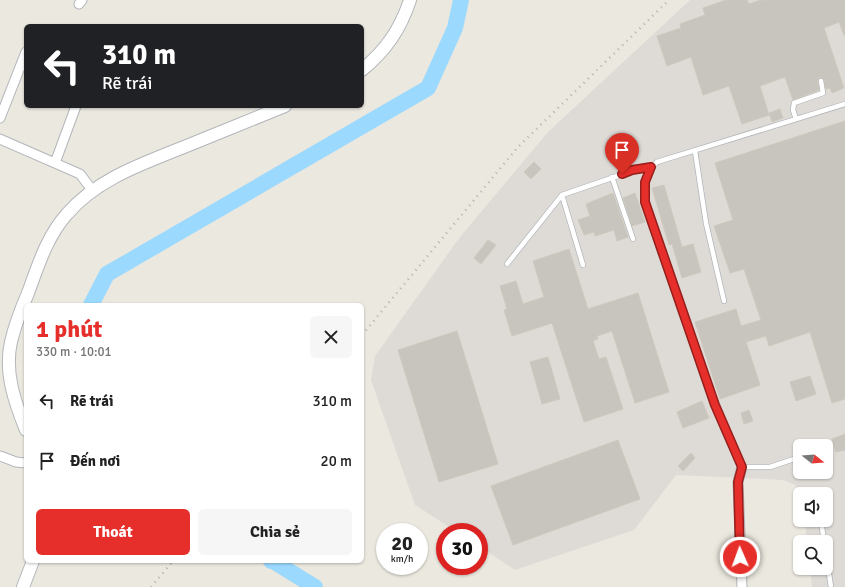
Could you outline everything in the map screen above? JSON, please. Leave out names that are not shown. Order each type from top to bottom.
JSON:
[{"type":"street","points":[[364,68],[380,54],[392,39],[404,18],[410,0]]},
{"type":"street","points":[[0,118],[24,57]]},
{"type":"street","points":[[55,163],[75,108]]},
{"type":"street","points":[[24,425],[16,404],[9,364],[11,343],[16,322],[40,259],[52,236],[66,215],[92,190],[126,171],[280,108]]},
{"type":"street","points":[[0,139],[80,174],[92,190]]},
{"type":"street","points":[[0,456],[16,462],[24,463]]},
{"type":"street","points":[[742,467],[738,482],[742,587]]},
{"type":"street","points":[[23,587],[32,563]]},
{"type":"lane","points":[[796,119],[793,110],[794,103],[823,93],[821,81]]},
{"type":"lane","points":[[793,459],[770,467],[742,467],[715,405],[645,202],[645,182],[651,167],[657,162],[845,104]]},
{"type":"lane","points":[[695,150],[706,223],[724,301]]},
{"type":"lane","points":[[507,264],[562,195],[632,170],[651,167]]},
{"type":"lane","points":[[612,177],[633,239]]},
{"type":"lane","points":[[562,195],[582,265]]},
{"type":"lane","points":[[829,575],[831,587]]},
{"type":"shaded area","points":[[690,0],[845,0],[845,587],[812,587],[811,575],[833,575],[833,535],[806,535],[806,527],[833,527],[833,487],[796,487],[795,485],[783,480],[676,475],[634,530],[515,570],[488,552],[488,523],[443,523],[415,505],[371,380],[375,356],[460,237],[548,132]]},
{"type":"building","points":[[726,0],[747,0],[749,4],[761,0],[845,0],[845,35],[839,22],[824,28],[844,88],[832,93],[830,88],[826,89],[824,79],[820,77],[817,81],[819,90],[793,100],[785,77],[760,86],[769,115],[742,124],[729,86],[703,95],[691,57],[667,66],[657,36],[681,28],[680,24],[705,15],[703,8]]},
{"type":"building","points":[[780,109],[783,118],[772,122],[769,113]]},
{"type":"building","points":[[845,121],[845,399],[832,403],[810,332],[769,346],[766,336],[746,342],[760,385],[720,399],[695,322],[736,309],[741,326],[761,320],[744,269],[730,273],[714,226],[733,220],[715,163]]},
{"type":"building","points":[[534,162],[541,169],[531,179],[524,172]]},
{"type":"building","points":[[664,185],[682,247],[693,244],[701,272],[682,278],[672,244],[669,245],[652,188]]},
{"type":"building","points":[[613,193],[628,237],[617,241],[614,230],[595,236],[594,232],[584,235],[578,220],[590,216],[586,204]]},
{"type":"building","points":[[635,193],[645,222],[632,226],[623,198]]},
{"type":"building","points":[[488,240],[496,245],[481,264],[474,258]]},
{"type":"building","points":[[569,249],[588,309],[638,293],[669,392],[635,403],[612,331],[597,336],[598,339],[593,341],[599,359],[606,357],[623,409],[584,422],[552,323],[512,336],[504,310],[507,309],[500,286],[516,281],[523,304],[544,297],[533,261]]},
{"type":"building","points":[[457,331],[498,464],[439,482],[398,350]]},
{"type":"building","points":[[548,357],[560,399],[542,404],[530,362]]},
{"type":"building","points":[[810,376],[816,394],[796,401],[790,382]]},
{"type":"building","points":[[702,401],[709,418],[683,428],[677,412]]},
{"type":"building","points":[[749,410],[753,421],[744,424],[741,413]]},
{"type":"building","points":[[845,434],[845,450],[836,452],[832,439]]},
{"type":"building","points":[[618,440],[640,499],[513,545],[491,486]]},
{"type":"building","points":[[691,453],[695,458],[683,471],[678,466]]},
{"type":"waterway","points":[[92,303],[107,274],[428,88],[455,28],[461,0]]},
{"type":"waterway","points":[[276,563],[315,587]]},
{"type":"railway","points":[[364,333],[518,147],[669,0]]},
{"type":"railway","points":[[151,587],[171,563]]},
{"type":"route","points":[[622,174],[632,170],[651,167],[645,182],[645,202],[715,405],[742,467],[738,482],[740,557]]}]
